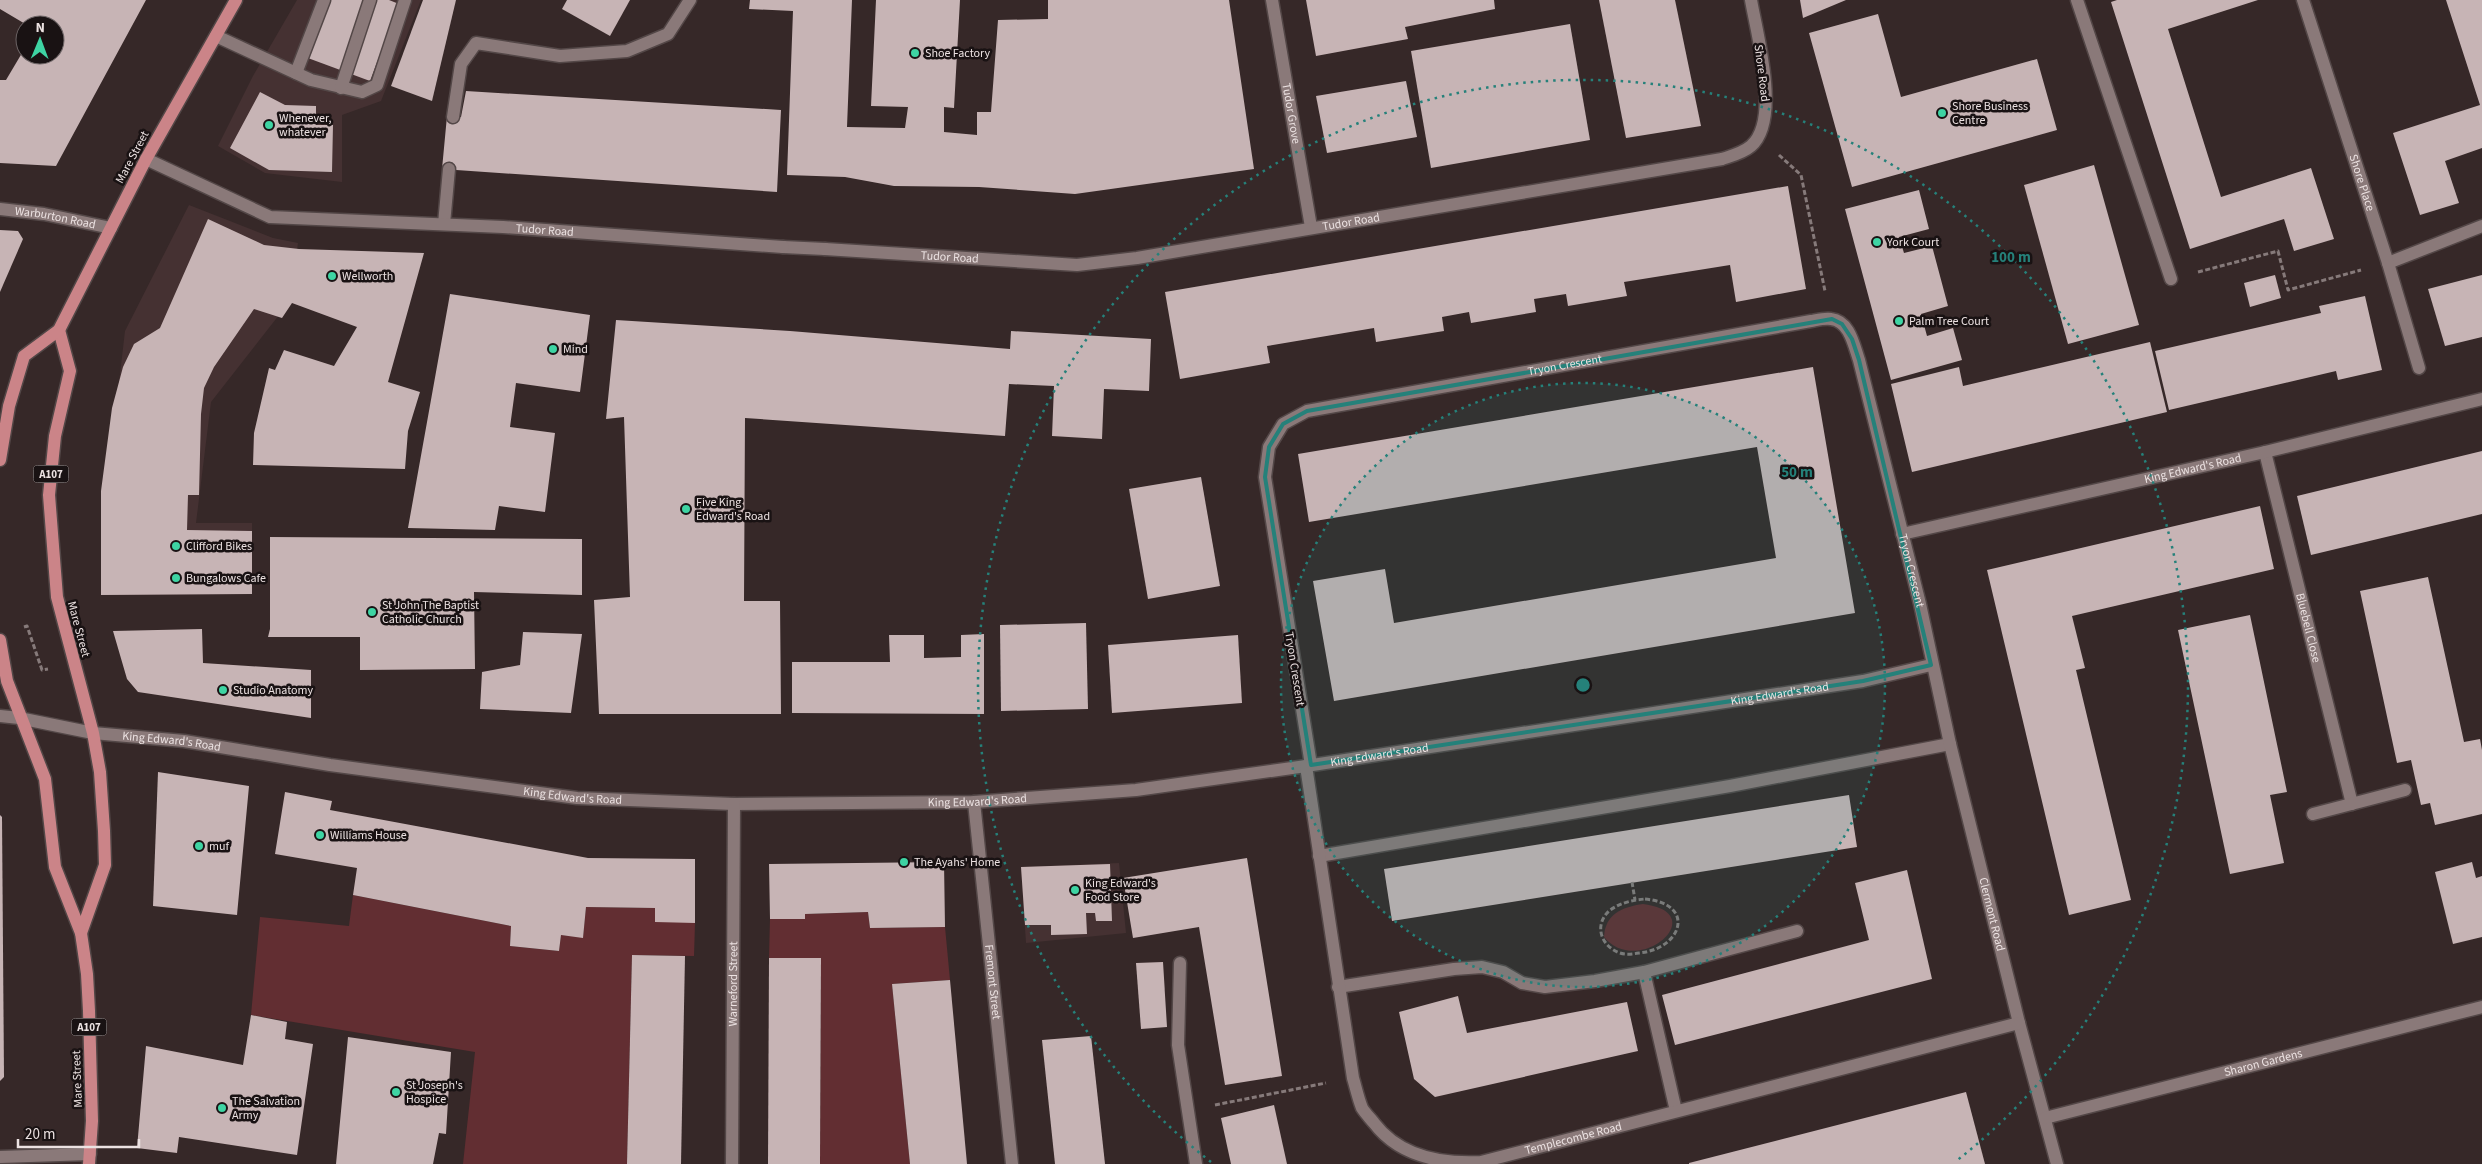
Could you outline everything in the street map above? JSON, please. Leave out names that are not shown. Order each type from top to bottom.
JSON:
[{"type":"main road","name":"Mare Street","points":[[0,460],[9,406],[24,356],[59,330],[146,159],[236,0]]},
{"type":"main road","name":"Mare Street","points":[[59,330],[70,371],[56,436],[48,495],[51,534],[57,597],[93,733],[100,772],[105,865],[81,933]]},
{"type":"main road","name":"Mare Street","points":[[0,640],[7,681],[45,779],[56,867],[81,933],[87,974],[92,1121],[90,1159]]},
{"type":"street","points":[[296,73],[324,0]]},
{"type":"street","points":[[341,88],[370,0]]},
{"type":"street","points":[[216,36],[311,80],[362,92],[377,86],[405,0]]},
{"type":"street","points":[[453,117],[461,64],[476,43],[560,56],[627,51],[668,34],[690,0]]},
{"type":"street","name":"Tudor Grove","points":[[1272,0],[1311,227]]},
{"type":"street","name":"Shore Road","points":[[1751,0],[1767,94],[1766,112],[1754,143]]},
{"type":"street","points":[[2077,0],[2171,279]]},
{"type":"street","name":"Shore Place","points":[[2303,0],[2388,262],[2418,368]]},
{"type":"street","name":"Tudor Road","points":[[146,159],[270,218],[444,224],[783,247],[1077,264],[1136,258],[1722,159],[1749,148],[1754,143]]},
{"type":"street","points":[[444,224],[449,169]]},
{"type":"street","name":"Warburton Road","points":[[0,209],[44,214],[111,228]]},
{"type":"street","points":[[2388,262],[2482,226]]},
{"type":"street","name":"Tryon Crescent","points":[[1309,766],[1265,477],[1269,447],[1283,424],[1307,410],[1832,319],[1842,324],[1852,339],[1920,604],[1931,665]]},
{"type":"street","name":"King Edward's Road","points":[[1902,534],[2265,452],[2482,399]]},
{"type":"street","name":"Bluebell Close","points":[[2265,452],[2352,804]]},
{"type":"street","name":"King Edward's Road","points":[[0,716],[20,718],[93,733],[184,741],[348,768],[577,798],[734,804],[974,802],[1136,790],[1309,766],[1863,681],[1931,665]]},
{"type":"street","name":"Clermont Road","points":[[1931,665],[2019,1023],[2057,1164]]},
{"type":"street","points":[[1319,856],[1730,786],[1950,744]]},
{"type":"street","name":"Templecombe Road","points":[[1309,766],[1319,856],[1353,1078],[1363,1109],[1384,1136],[1407,1150],[1429,1159],[1456,1163],[1481,1162],[2019,1023]]},
{"type":"street","points":[[2313,814],[2405,790]]},
{"type":"street","name":"Fremont Street","points":[[974,802],[1012,1164]]},
{"type":"street","name":"Warneford Street","points":[[732,1164],[734,804]]},
{"type":"street","points":[[1338,987],[1454,969],[1482,967],[1503,972],[1522,983],[1546,987],[1644,972],[1796,931]]},
{"type":"street","points":[[1180,963],[1178,1046],[1196,1164]]},
{"type":"street","points":[[1644,972],[1676,1111]]},
{"type":"street","name":"Sharon Gardens","points":[[2045,1118],[2482,1007]]},
{"type":"street","points":[[0,1157],[90,1159]]},
{"type":"path","points":[[1754,143],[1782,156],[1800,175],[1826,290],[1820,296]]},
{"type":"path","points":[[2171,279],[2278,250],[2288,290],[2388,262]]},
{"type":"path","points":[[21,628],[27,626],[42,670],[55,667]]},
{"type":"path","points":[[1632,882],[1635,900]]},
{"type":"path","points":[[1635,900],[1662,900],[1672,907],[1678,918],[1676,931],[1670,942],[1650,952],[1624,954],[1607,946],[1602,933],[1603,919],[1619,905],[1635,900]]},
{"type":"path","points":[[1187,1111],[1353,1078]]},
{"type":"highlighted area","points":[[1832,319],[1842,324],[1852,339],[1859,360],[1931,665],[1863,681],[1311,765],[1265,477],[1269,447],[1283,424],[1307,411],[1811,321]]},
{"type":"shaded area","points":[[297,0],[421,0],[381,101],[342,115],[342,182],[265,173],[218,146],[253,76]]},
{"type":"shaded area","points":[[189,205],[273,238],[298,243],[290,301],[211,402],[196,523],[252,523],[252,594],[101,595],[102,529],[125,331]]},
{"type":"shaded area","points":[[1119,863],[1126,933],[1026,943],[1021,867]]},
{"type":"shaded area","points":[[353,895],[511,926],[510,946],[559,951],[561,935],[583,937],[586,907],[655,908],[695,923],[694,956],[632,955],[627,1164],[463,1164],[475,1052],[251,1015],[260,917],[349,926]]},
{"type":"shaded area","points":[[1643,904],[1663,910],[1672,919],[1671,929],[1663,940],[1650,947],[1634,951],[1618,948],[1604,937],[1605,929],[1611,917],[1628,907]]},
{"type":"shaded area","points":[[868,912],[870,928],[945,927],[950,980],[892,984],[910,1164],[820,1164],[821,958],[769,958],[770,919],[805,919],[805,914]]},
{"type":"building","points":[[0,0],[146,0],[56,166],[0,163],[0,80],[6,80],[15,65],[65,65],[65,15],[15,15],[15,18],[0,9]]},
{"type":"building","points":[[317,0],[389,0],[399,4],[370,81],[297,54]]},
{"type":"building","points":[[423,0],[456,0],[432,101],[391,86]]},
{"type":"building","points":[[567,0],[630,0],[610,36],[562,9]]},
{"type":"building","points":[[750,0],[852,0],[847,127],[905,128],[908,107],[871,106],[876,0],[960,0],[954,108],[944,107],[944,132],[977,135],[977,112],[991,112],[998,20],[1048,19],[1048,0],[1229,0],[1254,169],[1075,194],[979,187],[894,186],[845,177],[787,175],[793,11],[749,9]]},
{"type":"building","points":[[1306,0],[1494,0],[1495,9],[1405,27],[1408,39],[1316,56]]},
{"type":"building","points":[[1599,0],[1675,0],[1701,126],[1626,138]]},
{"type":"building","points":[[1800,0],[1846,0],[1803,18]]},
{"type":"building","points":[[2117,0],[2258,0],[2168,29],[2221,197],[2311,168],[2334,239],[2294,251],[2284,219],[2190,249],[2111,2]]},
{"type":"building","points":[[2446,0],[2482,0],[2482,148],[2445,161],[2459,203],[2420,215],[2393,133],[2480,105]]},
{"type":"building","name":"Shore Business Centre","points":[[1878,14],[1901,97],[2037,59],[2057,130],[1852,187],[1809,33]]},
{"type":"building","points":[[1570,24],[1590,140],[1431,168],[1411,51]]},
{"type":"building","points":[[1406,81],[1417,137],[1327,153],[1316,96]]},
{"type":"building","points":[[466,91],[781,110],[777,192],[442,169],[447,116],[461,117]]},
{"type":"building","points":[[260,92],[285,105],[316,106],[316,125],[333,125],[332,172],[269,170],[230,148]]},
{"type":"building","points":[[2094,165],[2139,325],[2068,344],[2024,185]]},
{"type":"building","points":[[1788,186],[1806,289],[1736,302],[1730,265],[1624,282],[1627,296],[1568,306],[1566,294],[1534,299],[1536,312],[1471,323],[1469,312],[1442,317],[1444,331],[1376,342],[1374,328],[1267,346],[1270,363],[1180,379],[1165,292]]},
{"type":"building","points":[[1919,190],[1929,229],[1899,237],[1904,253],[1932,246],[1948,306],[1921,314],[1927,336],[1953,328],[1962,360],[1891,380],[1845,209]]},
{"type":"building","points":[[208,219],[264,245],[299,249],[424,253],[388,382],[420,392],[408,431],[405,469],[253,465],[254,433],[269,368],[275,370],[284,350],[334,366],[357,327],[292,303],[282,318],[254,309],[214,367],[204,388],[201,414],[199,495],[188,495],[187,530],[252,531],[252,594],[101,595],[101,491],[112,408],[123,367],[134,344],[160,328]]},
{"type":"building","points":[[0,230],[18,231],[23,239],[0,292]]},
{"type":"building","points":[[2275,275],[2281,298],[2250,307],[2244,283]]},
{"type":"building","points":[[2482,275],[2482,337],[2445,346],[2428,289]]},
{"type":"building","points":[[450,294],[590,315],[580,392],[516,383],[510,427],[555,433],[545,512],[499,506],[495,530],[408,528]]},
{"type":"building","points":[[2365,296],[2382,370],[2338,380],[2336,371],[2169,410],[2155,351],[2321,313],[2319,306]]},
{"type":"building","name":"Five King Edward's Road","points":[[616,320],[790,331],[1010,349],[1011,331],[1151,339],[1149,391],[1104,389],[1102,439],[1052,436],[1054,386],[1009,384],[1005,436],[745,418],[744,601],[780,601],[781,714],[599,714],[594,600],[630,597],[624,417],[606,419]]},
{"type":"building","points":[[2150,342],[2167,412],[1912,472],[1891,384],[1959,367],[1963,386]]},
{"type":"building","points":[[1813,367],[1855,613],[1334,701],[1313,581],[1385,569],[1394,623],[1776,558],[1757,447],[1309,522],[1298,454]]},
{"type":"building","points":[[2482,451],[2482,514],[2311,555],[2297,496]]},
{"type":"building","points":[[1201,477],[1220,586],[1148,599],[1129,489]]},
{"type":"building","points":[[2260,506],[2274,569],[2072,616],[2085,668],[2076,670],[2131,900],[2069,915],[1987,570]]},
{"type":"building","name":"St John The Baptist Catholic Church","points":[[270,537],[582,539],[582,595],[474,592],[475,669],[360,670],[360,637],[268,637],[270,629]]},
{"type":"building","points":[[2428,577],[2464,742],[2480,739],[2482,750],[2482,814],[2435,825],[2430,803],[2421,805],[2411,760],[2397,763],[2360,591]]},
{"type":"building","points":[[2250,615],[2287,792],[2270,795],[2284,863],[2230,874],[2178,630]]},
{"type":"building","points":[[1086,623],[1088,709],[1001,711],[1000,625]]},
{"type":"building","points":[[202,629],[203,663],[311,670],[311,718],[138,692],[127,679],[113,631]]},
{"type":"building","points":[[523,632],[582,634],[571,713],[480,709],[482,672],[520,665]]},
{"type":"building","points":[[984,634],[984,714],[792,713],[792,662],[890,662],[889,635],[924,635],[924,658],[961,657],[961,635]]},
{"type":"building","points":[[1238,635],[1242,703],[1112,713],[1108,645]]},
{"type":"building","name":"muf","points":[[158,772],[249,786],[237,915],[153,906]]},
{"type":"building","points":[[285,792],[332,801],[330,810],[588,858],[695,859],[695,923],[655,922],[655,908],[586,907],[583,938],[561,935],[559,951],[510,946],[511,926],[353,895],[357,868],[275,854]]},
{"type":"building","points":[[1849,795],[1857,847],[1392,921],[1384,869]]},
{"type":"building","points":[[0,815],[2,817],[4,1077],[0,1081]]},
{"type":"building","points":[[1247,858],[1282,1076],[1225,1085],[1199,927],[1133,938],[1123,878]]},
{"type":"building","points":[[944,862],[945,927],[870,928],[868,912],[805,914],[805,919],[770,919],[769,864]]},
{"type":"building","points":[[2472,862],[2476,878],[2482,876],[2482,937],[2453,944],[2435,872]]},
{"type":"building","points":[[1110,864],[1112,921],[1096,921],[1095,913],[1086,913],[1087,934],[1051,935],[1051,925],[1025,925],[1021,867]]},
{"type":"building","points":[[1907,870],[1932,979],[1675,1045],[1662,995],[1869,940],[1855,883]]},
{"type":"building","points":[[632,955],[685,956],[681,1164],[627,1164]]},
{"type":"building","points":[[769,958],[821,958],[820,1164],[768,1164]]},
{"type":"building","points":[[1163,962],[1167,1027],[1141,1029],[1136,963]]},
{"type":"building","points":[[950,980],[967,1164],[910,1164],[892,984]]},
{"type":"building","points":[[1458,996],[1467,1033],[1627,1002],[1638,1051],[1435,1097],[1414,1079],[1399,1012]]},
{"type":"building","name":"The Salvation Army","points":[[251,1015],[287,1022],[285,1039],[313,1044],[297,1155],[179,1137],[177,1153],[137,1148],[146,1046],[243,1065]]},
{"type":"building","points":[[1091,1036],[1105,1164],[1055,1164],[1042,1040]]},
{"type":"building","name":"St Joseph's Hospice","points":[[348,1037],[451,1052],[446,1134],[439,1133],[433,1164],[336,1164]]},
{"type":"building","points":[[1966,1092],[1985,1164],[1689,1164],[1689,1163]]},
{"type":"building","points":[[1274,1105],[1287,1164],[1231,1164],[1221,1118]]},
{"type":"place","name":"Shoe Factory","points":[[915,53]]},
{"type":"place","name":"Shore Business Centre","points":[[1942,113]]},
{"type":"place","name":"Whenever, whatever","points":[[269,125]]},
{"type":"place","name":"York Court","points":[[1877,242]]},
{"type":"place","name":"Wellworth","points":[[332,276]]},
{"type":"place","name":"Palm Tree Court","points":[[1899,321]]},
{"type":"place","name":"Mind","points":[[553,349]]},
{"type":"place","name":"Five King Edward's Road","points":[[686,509]]},
{"type":"place","name":"Clifford Bikes","points":[[176,546]]},
{"type":"place","name":"Bungalows Cafe","points":[[176,578]]},
{"type":"place","name":"St John The Baptist Catholic Church","points":[[372,612]]},
{"type":"place","name":"Studio Anatomy","points":[[223,690]]},
{"type":"place","name":"Williams House","points":[[320,835]]},
{"type":"place","name":"muf","points":[[199,846]]},
{"type":"place","name":"The Ayahs' Home","points":[[904,862]]},
{"type":"place","name":"King Edward's Food Store","points":[[1075,890]]},
{"type":"place","name":"St Joseph's Hospice","points":[[396,1092]]},
{"type":"place","name":"The Salvation Army","points":[[222,1108]]}]
